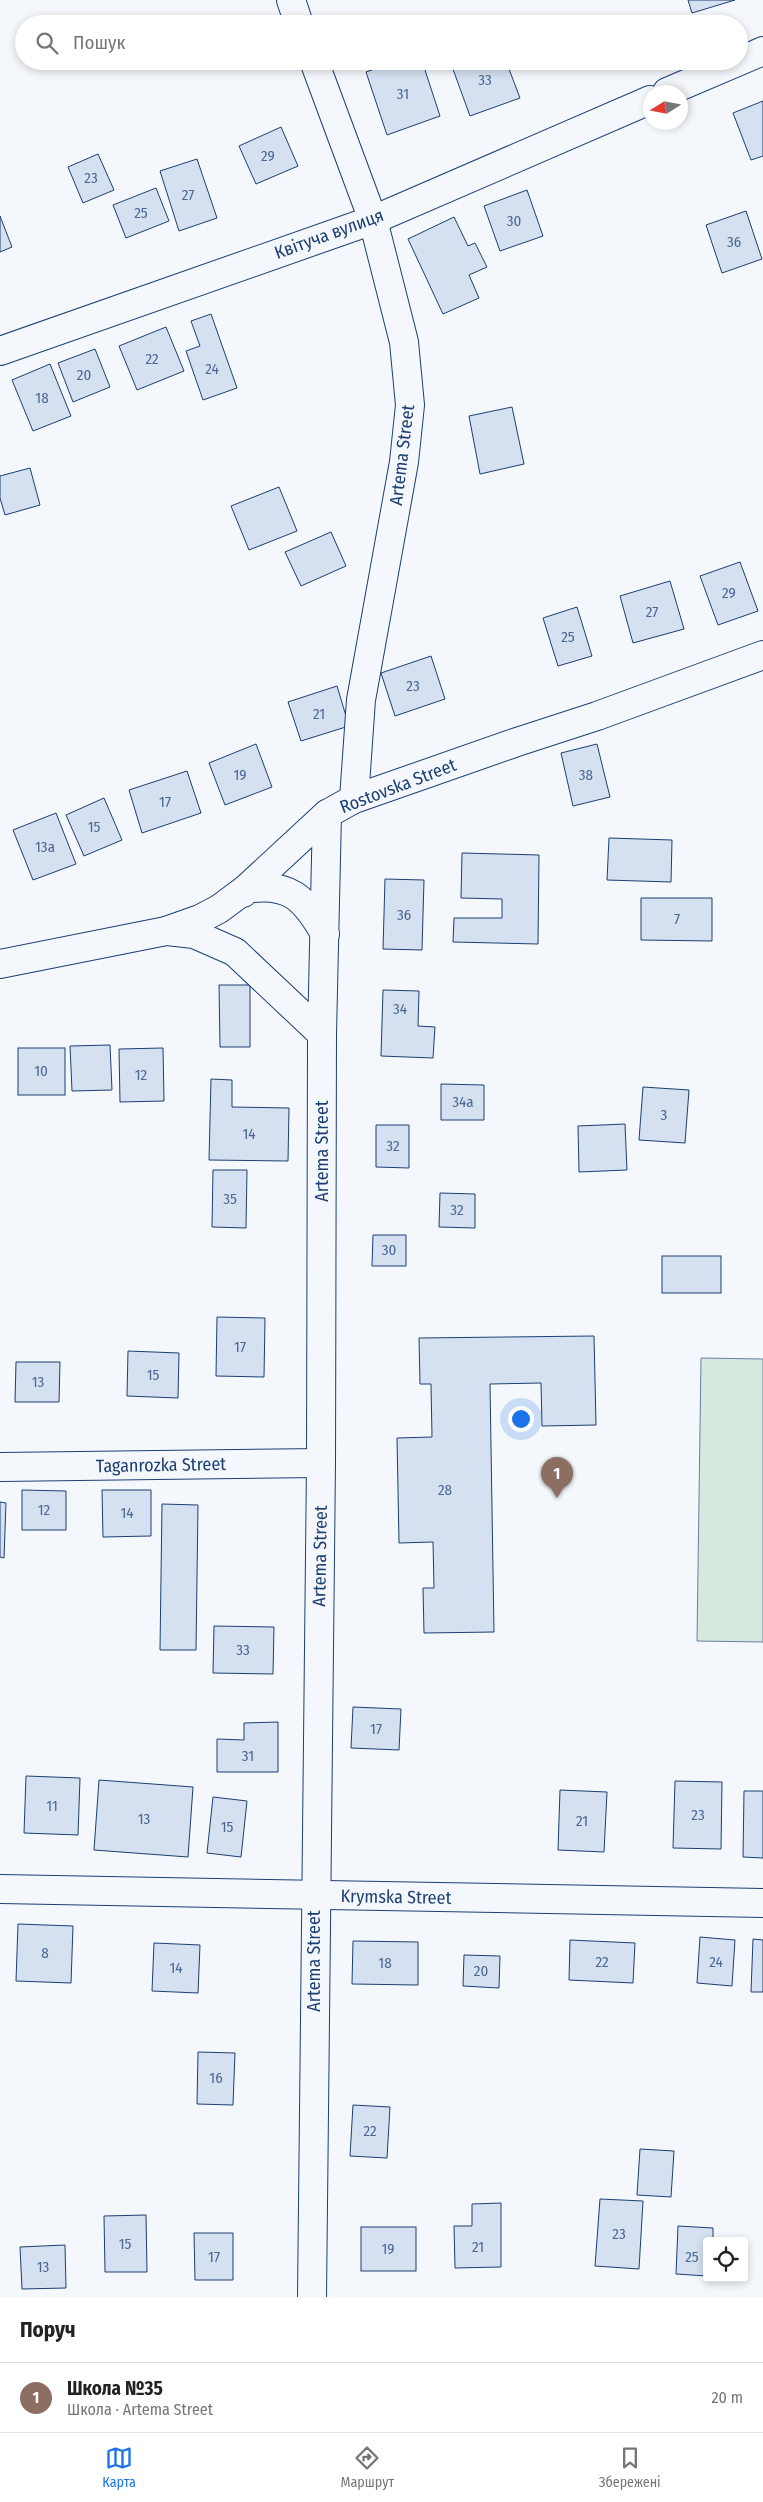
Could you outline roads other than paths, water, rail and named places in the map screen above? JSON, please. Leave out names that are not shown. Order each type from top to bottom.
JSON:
[{"type":"street","points":[[290,0],[296,15]]},
{"type":"street","points":[[748,57],[763,51]]},
{"type":"street","name":"Artema Street","points":[[317,70],[373,220],[404,342],[410,405],[404,462],[361,700],[354,799]]},
{"type":"street","points":[[683,85],[719,70]]},
{"type":"street","name":"Квітуча вулиця","points":[[0,351],[373,220],[643,103]]},
{"type":"street","name":"Rostovska Street","points":[[0,964],[166,931],[200,919],[220,909],[246,889],[327,814],[354,799],[597,716],[763,655]]},
{"type":"street","name":"Artema Street","points":[[312,2297],[321,1463],[322,1034],[327,814]]},
{"type":"street","points":[[235,952],[229,935],[228,918],[246,889],[267,886],[284,889],[300,899],[316,917],[325,934]]},
{"type":"street","points":[[166,931],[194,934],[235,952],[322,1034]]},
{"type":"street","name":"Taganrozka Street","points":[[0,1467],[321,1463]]},
{"type":"street","name":"Krymska Street","points":[[0,1889],[763,1904]]},
{"type":"place","name":"Школа №35","points":[[557,1498]]}]
